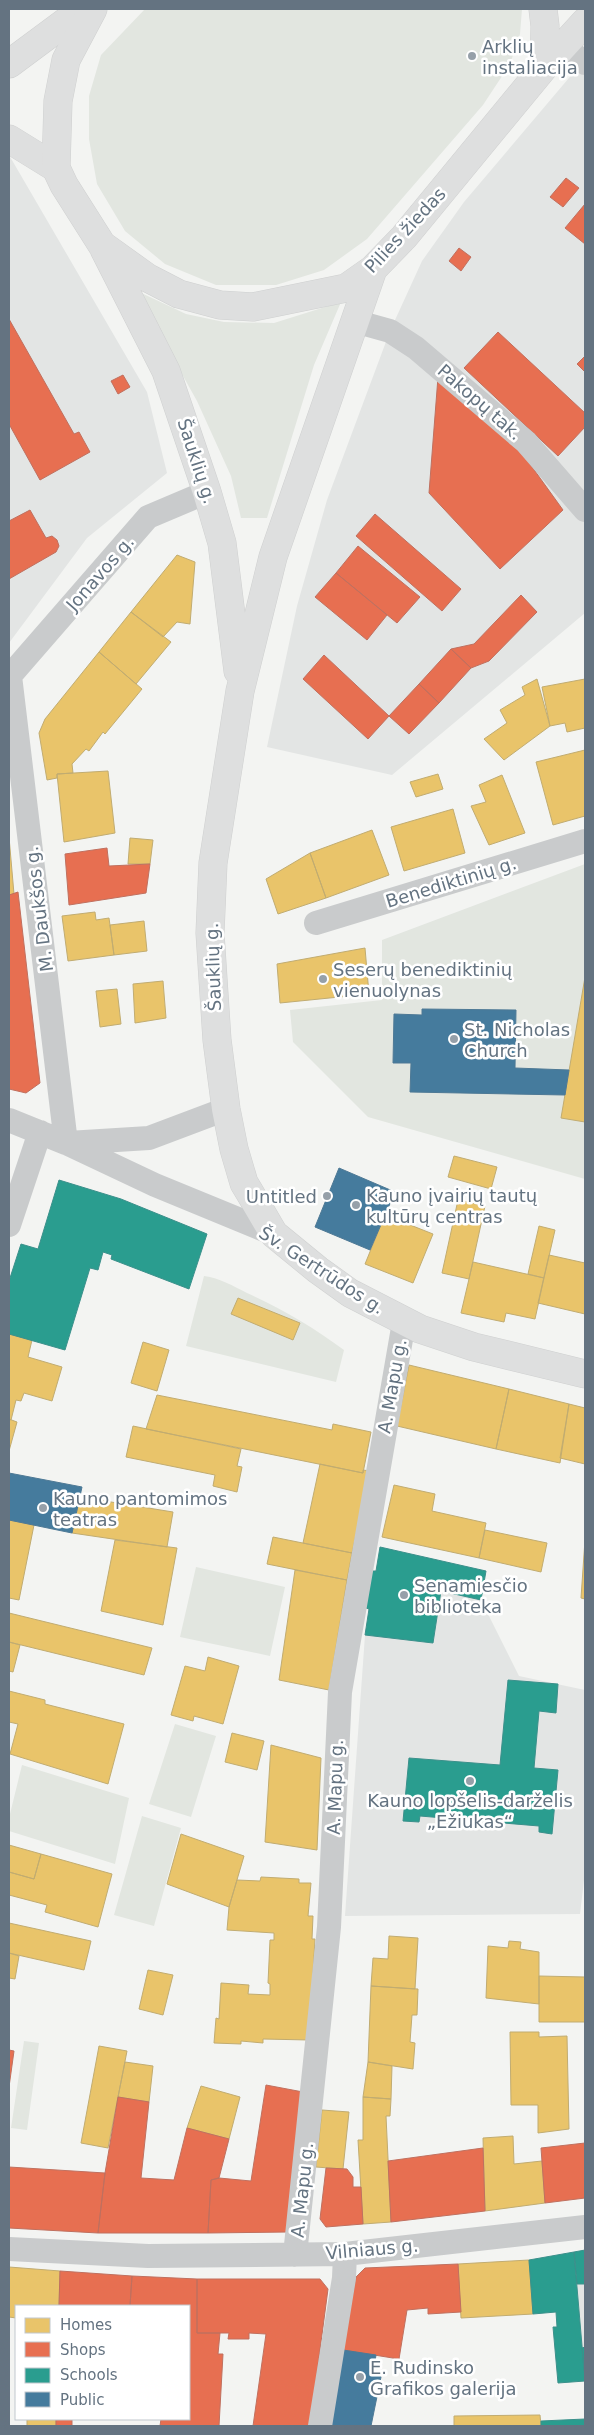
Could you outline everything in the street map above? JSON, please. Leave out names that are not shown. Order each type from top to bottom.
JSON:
[{"type":"main road","points":[[9,64],[83,9]]},
{"type":"main road","name":"Pilies žiedas","points":[[93,9],[66,60],[58,101],[56,168],[64,185],[102,245],[156,282],[179,294],[220,306],[253,307],[318,295],[346,288],[373,269],[404,237],[544,67]]},
{"type":"main road","points":[[543,9],[545,26],[544,67]]},
{"type":"main road","points":[[544,67],[585,22]]},
{"type":"main road","points":[[9,139],[56,168]]},
{"type":"main road","name":"Šauklių g.","points":[[102,245],[166,372],[207,492],[222,543],[231,604],[240,691]]},
{"type":"main road","name":"Šauklių g.","points":[[274,1234],[244,1183],[226,1109],[217,1040],[210,933],[213,863],[240,691],[273,557],[373,269]]},
{"type":"main road","name":"Šv. Gertrūdos g.","points":[[274,1234],[350,1293],[404,1322],[474,1348],[585,1374]]},
{"type":"street","points":[[563,46],[585,63]]},
{"type":"street","name":"Pakopų tak.","points":[[354,321],[390,331],[416,348],[526,442],[585,510]]},
{"type":"street","name":"Jonavos g.","points":[[10,676],[148,517],[207,492]]},
{"type":"street","name":"M. Daukšos g.","points":[[10,676],[66,1143]]},
{"type":"street","name":"Benediktinių g.","points":[[316,923],[585,841]]},
{"type":"street","name":"Šv. Gertrūdos g.","points":[[66,1143],[149,1138],[226,1109]]},
{"type":"street","name":"Šv. Gertrūdos g.","points":[[9,1120],[66,1143],[155,1185],[274,1234]]},
{"type":"street","points":[[9,1225],[40,1132]]},
{"type":"street","name":"A. Mapu g.","points":[[295,2255],[329,1926],[340,1692],[404,1322]]},
{"type":"street","name":"Vilniaus g.","points":[[9,2249],[148,2256],[345,2254],[585,2227]]},
{"type":"street","points":[[320,2426],[344,2278],[345,2254]]},
{"type":"shaded area","points":[[145,9],[522,9],[520,34],[510,64],[483,105],[367,239],[324,270],[276,285],[216,285],[165,264],[125,231],[97,184],[89,139],[89,96],[101,55]]},
{"type":"shaded area","points":[[585,59],[585,613],[392,775],[267,747],[297,606],[327,500],[390,331],[422,261],[464,202]]},
{"type":"shaded area","points":[[9,155],[147,392],[167,473],[87,538],[9,643]]},
{"type":"shaded area","points":[[135,290],[186,314],[224,322],[274,323],[341,302],[314,365],[267,518],[241,518],[231,476],[197,401]]},
{"type":"shaded area","points":[[585,864],[585,1179],[368,1117],[293,1042],[290,1010],[382,1000],[382,940]]},
{"type":"shaded area","points":[[204,1276],[226,1283],[273,1305],[309,1326],[344,1350],[336,1382],[186,1346]]},
{"type":"shaded area","points":[[196,1567],[285,1587],[270,1656],[180,1637]]},
{"type":"shaded area","name":"Kauno lopšelis-darželis „Ežiukas“","points":[[441,1591],[481,1600],[519,1676],[585,1690],[585,1872],[580,1914],[345,1916],[365,1635],[433,1643]]},
{"type":"shaded area","points":[[175,1724],[216,1736],[191,1817],[149,1804]]},
{"type":"shaded area","points":[[22,1765],[129,1798],[115,1864],[9,1831],[9,1818]]},
{"type":"shaded area","points":[[142,1816],[181,1828],[154,1926],[114,1915]]},
{"type":"shaded area","points":[[24,2041],[39,2043],[27,2130],[11,2128]]},
{"type":"shaded area","points":[[585,2250],[585,2347],[582,2348],[574,2252]]},
{"type":"building: Homes","points":[[177,555],[195,562],[190,624],[177,622],[163,637],[131,612]]},
{"type":"building: Homes","points":[[131,612],[171,642],[136,684],[99,652]]},
{"type":"building: Homes","points":[[99,652],[142,689],[105,734],[103,732],[89,751],[86,749],[72,764],[73,773],[57,774],[57,778],[47,780],[39,733],[45,719]]},
{"type":"building: Homes","points":[[537,679],[550,726],[504,760],[484,739],[507,723],[500,710],[525,695],[522,687]]},
{"type":"building: Homes","points":[[585,679],[585,728],[567,732],[565,723],[550,726],[542,687]]},
{"type":"building: Homes","points":[[585,750],[585,816],[553,825],[536,762]]},
{"type":"building: Homes","points":[[108,771],[115,833],[64,842],[57,774]]},
{"type":"building: Homes","points":[[438,774],[443,789],[416,797],[410,782]]},
{"type":"building: Homes","points":[[502,775],[525,833],[489,845],[471,806],[486,802],[479,785]]},
{"type":"building: Homes","points":[[453,809],[465,853],[404,871],[391,827]]},
{"type":"building: Homes","points":[[372,830],[389,875],[326,898],[310,853]]},
{"type":"building: Homes","points":[[9,837],[14,894],[9,895]]},
{"type":"building: Homes","points":[[130,838],[153,840],[150,864],[128,864]]},
{"type":"building: Homes","points":[[310,853],[326,898],[278,914],[266,879]]},
{"type":"building: Homes","points":[[95,912],[96,920],[109,918],[114,955],[68,961],[62,916]]},
{"type":"building: Homes","points":[[144,921],[147,951],[114,955],[110,925]]},
{"type":"building: Homes","name":"Seserų benediktinių vienuolynas","points":[[365,948],[369,994],[280,1003],[277,964]]},
{"type":"building: Homes","points":[[585,977],[585,1122],[561,1118]]},
{"type":"building: Homes","points":[[163,981],[166,1018],[135,1023],[133,984]]},
{"type":"building: Homes","points":[[117,989],[121,1024],[100,1027],[96,991]]},
{"type":"building: Homes","points":[[454,1156],[497,1167],[491,1189],[448,1177]]},
{"type":"building: Homes","points":[[458,1200],[485,1206],[469,1279],[442,1273]]},
{"type":"building: Homes","points":[[385,1215],[433,1234],[413,1283],[365,1264]]},
{"type":"building: Homes","points":[[539,1226],[555,1230],[544,1278],[528,1274]]},
{"type":"building: Homes","points":[[549,1255],[585,1263],[585,1314],[538,1303]]},
{"type":"building: Homes","points":[[473,1262],[544,1278],[535,1319],[506,1313],[504,1322],[461,1313]]},
{"type":"building: Homes","points":[[238,1298],[300,1323],[293,1340],[231,1314]]},
{"type":"building: Homes","points":[[9,1334],[32,1340],[28,1357],[62,1367],[52,1401],[24,1393],[21,1401],[16,1400],[11,1420],[9,1419]]},
{"type":"building: Homes","points":[[143,1342],[169,1350],[157,1391],[131,1383]]},
{"type":"building: Homes","points":[[409,1365],[509,1389],[496,1449],[397,1426]]},
{"type":"building: Homes","points":[[509,1389],[569,1404],[560,1463],[496,1449]]},
{"type":"building: Homes","points":[[157,1395],[332,1430],[333,1424],[371,1432],[363,1473],[146,1429]]},
{"type":"building: Homes","points":[[569,1404],[585,1408],[585,1464],[560,1458]]},
{"type":"building: Homes","points":[[9,1419],[17,1422],[9,1451]]},
{"type":"building: Homes","points":[[133,1426],[241,1449],[237,1466],[242,1467],[237,1492],[213,1486],[215,1475],[126,1457]]},
{"type":"building: Homes","points":[[320,1464],[363,1473],[363,1470],[370,1471],[352,1553],[303,1543]]},
{"type":"building: Homes","points":[[394,1485],[435,1494],[432,1511],[486,1523],[479,1558],[382,1537]]},
{"type":"building: Homes","points":[[80,1497],[173,1512],[167,1547],[72,1533]]},
{"type":"building: Homes","points":[[9,1520],[34,1525],[19,1600],[9,1598]]},
{"type":"building: Homes","points":[[485,1530],[547,1543],[541,1572],[479,1558]]},
{"type":"building: Homes","points":[[273,1537],[352,1553],[347,1580],[267,1564]]},
{"type":"building: Homes","points":[[115,1540],[177,1548],[163,1625],[101,1611]]},
{"type":"building: Homes","points":[[585,1540],[585,1599],[581,1598]]},
{"type":"building: Homes","points":[[295,1570],[347,1580],[329,1690],[279,1680]]},
{"type":"building: Homes","points":[[9,1613],[152,1648],[144,1675],[9,1642]]},
{"type":"building: Homes","points":[[9,1642],[20,1645],[13,1672],[9,1671]]},
{"type":"building: Homes","points":[[208,1657],[239,1666],[223,1724],[194,1716],[193,1721],[171,1715],[185,1666],[205,1671]]},
{"type":"building: Homes","points":[[9,1691],[45,1700],[45,1704],[124,1724],[108,1784],[10,1754],[18,1724],[9,1722]]},
{"type":"building: Homes","points":[[232,1733],[264,1741],[257,1770],[225,1762]]},
{"type":"building: Homes","points":[[271,1745],[321,1758],[317,1850],[265,1842]]},
{"type":"building: Homes","points":[[181,1834],[244,1856],[229,1907],[167,1884]]},
{"type":"building: Homes","points":[[9,1845],[41,1854],[34,1879],[9,1872]]},
{"type":"building: Homes","points":[[41,1854],[112,1874],[98,1927],[45,1912],[47,1905],[9,1895],[9,1872],[34,1879]]},
{"type":"building: Homes","points":[[261,1877],[299,1879],[299,1883],[311,1883],[308,1916],[313,1916],[312,1939],[315,1939],[309,2040],[263,2039],[263,2043],[241,2041],[241,2044],[214,2043],[216,2018],[219,2019],[221,1983],[249,1985],[248,1994],[270,1995],[270,1984],[268,1983],[270,1940],[274,1940],[274,1933],[227,1930],[229,1907],[237,1880],[260,1881]]},
{"type":"building: Homes","points":[[9,1923],[91,1941],[84,1970],[9,1953]]},
{"type":"building: Homes","points":[[389,1936],[418,1938],[415,1989],[371,1986],[373,1958],[388,1959]]},
{"type":"building: Homes","points":[[509,1941],[521,1942],[520,1949],[539,1952],[539,2004],[486,1998],[488,1946],[508,1948]]},
{"type":"building: Homes","points":[[9,1953],[19,1956],[15,1979],[9,1978]]},
{"type":"building: Homes","points":[[148,1970],[173,1975],[163,2015],[139,2009]]},
{"type":"building: Homes","points":[[539,1976],[585,1977],[585,2022],[539,2022]]},
{"type":"building: Homes","points":[[371,1986],[418,1989],[417,2015],[412,2015],[410,2042],[415,2043],[413,2069],[368,2062]]},
{"type":"building: Homes","points":[[510,2032],[539,2032],[539,2037],[567,2036],[569,2129],[538,2133],[538,2105],[511,2105]]},
{"type":"building: Homes","points":[[99,2046],[127,2051],[108,2148],[81,2143]]},
{"type":"building: Homes","points":[[125,2062],[153,2066],[149,2102],[118,2097]]},
{"type":"building: Homes","points":[[368,2062],[392,2066],[391,2099],[363,2097]]},
{"type":"building: Homes","points":[[201,2086],[240,2097],[229,2139],[187,2128]]},
{"type":"building: Homes","points":[[363,2097],[391,2099],[390,2116],[386,2116],[391,2222],[363,2224],[358,2140],[363,2140]]},
{"type":"building: Homes","points":[[322,2110],[349,2112],[343,2169],[316,2167]]},
{"type":"building: Homes","points":[[513,2136],[514,2164],[542,2161],[545,2203],[485,2211],[483,2138]]},
{"type":"building: Homes","points":[[529,2260],[533,2314],[461,2318],[458,2264]]},
{"type":"building: Homes","points":[[9,2267],[60,2271],[59,2305],[15,2305],[15,2318],[9,2317]]},
{"type":"building: Homes","points":[[540,2415],[541,2426],[454,2426],[454,2416]]},
{"type":"building: Homes","points":[[27,2420],[56,2420],[56,2426],[27,2426]]},
{"type":"building: Shops","points":[[566,178],[579,188],[563,207],[550,197]]},
{"type":"building: Shops","points":[[585,204],[585,244],[565,228]]},
{"type":"building: Shops","points":[[459,248],[471,257],[461,271],[449,261]]},
{"type":"building: Shops","points":[[9,319],[74,434],[79,432],[90,452],[40,480],[9,424]]},
{"type":"building: Shops","points":[[498,332],[585,413],[585,427],[558,456],[464,368]]},
{"type":"building: Shops","points":[[585,356],[585,372],[577,364]]},
{"type":"building: Shops","points":[[123,375],[130,387],[118,394],[111,381]]},
{"type":"building: Shops","points":[[438,377],[512,439],[563,510],[500,569],[429,493]]},
{"type":"building: Shops","points":[[30,510],[46,538],[52,536],[57,540],[59,546],[56,552],[9,579],[9,521]]},
{"type":"building: Shops","points":[[375,514],[461,589],[442,611],[356,536]]},
{"type":"building: Shops","points":[[358,546],[420,597],[397,623],[336,573]]},
{"type":"building: Shops","points":[[336,573],[387,615],[367,640],[315,597]]},
{"type":"building: Shops","points":[[521,595],[537,612],[489,661],[471,668],[451,649],[474,644]]},
{"type":"building: Shops","points":[[451,649],[471,668],[439,703],[419,684]]},
{"type":"building: Shops","points":[[324,655],[389,716],[368,739],[303,679]]},
{"type":"building: Shops","points":[[419,684],[439,703],[409,734],[389,716]]},
{"type":"building: Shops","points":[[107,848],[109,866],[150,864],[146,893],[69,905],[65,854]]},
{"type":"building: Shops","points":[[18,892],[40,1083],[26,1093],[9,1089],[9,895]]},
{"type":"building: Shops","points":[[9,2050],[14,2051],[9,2087]]},
{"type":"building: Shops","points":[[266,2085],[303,2092],[288,2232],[208,2233],[211,2180],[219,2178],[251,2181]]},
{"type":"building: Shops","points":[[118,2097],[149,2102],[141,2178],[174,2180],[187,2128],[229,2139],[219,2178],[211,2180],[208,2233],[98,2233],[105,2173]]},
{"type":"building: Shops","points":[[585,2143],[585,2198],[545,2203],[541,2148]]},
{"type":"building: Shops","points":[[483,2148],[485,2211],[391,2222],[388,2161]]},
{"type":"building: Shops","points":[[9,2167],[105,2173],[98,2233],[9,2228]]},
{"type":"building: Shops","points":[[326,2168],[347,2169],[353,2177],[353,2187],[361,2187],[363,2224],[326,2227],[320,2219]]},
{"type":"building: Shops","points":[[458,2264],[461,2312],[428,2314],[428,2308],[407,2310],[399,2359],[343,2350],[356,2277],[365,2268]]},
{"type":"building: Shops","points":[[60,2271],[132,2276],[130,2305],[59,2305]]},
{"type":"building: Shops","points":[[132,2276],[197,2279],[197,2333],[220,2333],[218,2354],[223,2354],[219,2426],[160,2426],[161,2420],[190,2420],[190,2305],[130,2305]]},
{"type":"building: Shops","points":[[197,2279],[320,2279],[328,2289],[310,2426],[253,2426],[266,2334],[249,2333],[249,2339],[228,2339],[229,2333],[197,2333]]},
{"type":"building: Shops","points":[[56,2420],[72,2420],[72,2426],[56,2426]]},
{"type":"building: Schools","points":[[59,1180],[121,1199],[207,1234],[189,1289],[111,1259],[112,1255],[103,1252],[98,1270],[90,1268],[65,1350],[9,1334],[9,1281],[21,1244],[38,1249]]},
{"type":"building: Schools","name":"Senamiesčio biblioteka","points":[[380,1547],[486,1571],[481,1600],[441,1591],[433,1643],[365,1635],[369,1609],[366,1608],[372,1571],[376,1571]]},
{"type":"building: Schools","points":[[508,1680],[558,1684],[556,1713],[539,1711],[534,1768],[558,1770],[552,1834],[539,1832],[539,1826],[420,1816],[419,1822],[403,1821],[409,1758],[500,1765]]},
{"type":"building: Schools","points":[[585,2250],[585,2284],[577,2284],[574,2252]]},
{"type":"building: Schools","points":[[574,2252],[585,2381],[558,2383],[553,2327],[557,2327],[556,2312],[533,2314],[529,2260]]},
{"type":"building: Schools","points":[[585,2347],[585,2370],[584,2371],[582,2348]]},
{"type":"building: Schools","points":[[585,2419],[585,2426],[541,2426],[541,2421]]},
{"type":"building: Public","name":"St. Nicholas Church","points":[[422,1009],[516,1010],[515,1068],[569,1070],[565,1095],[410,1092],[411,1063],[393,1063],[394,1014],[422,1015]]},
{"type":"building: Public","name":"Kauno įvairių tautų kultūrų centras","points":[[339,1168],[395,1192],[370,1250],[315,1227]]},
{"type":"building: Public","name":"Kauno pantomimos teatras","points":[[9,1473],[82,1487],[72,1533],[9,1520]]},
{"type":"building: Public","points":[[343,2350],[376,2355],[374,2368],[381,2377],[371,2426],[329,2426]]},
{"type":"place","name":"Arklių instaliacija","points":[[472,56]]},
{"type":"place","name":"Seserų benediktinių vienuolynas","points":[[323,979]]},
{"type":"place","name":"St. Nicholas Church","points":[[454,1039]]},
{"type":"place","name":"Untitled","points":[[327,1196]]},
{"type":"place","name":"Kauno įvairių tautų kultūrų centras","points":[[356,1205]]},
{"type":"place","name":"Kauno pantomimos teatras","points":[[43,1508]]},
{"type":"place","name":"Senamiesčio biblioteka","points":[[404,1595]]},
{"type":"place","name":"Kauno lopšelis-darželis „Ežiukas“","points":[[470,1781]]},
{"type":"place","name":"E. Rudinsko Grafikos galerija","points":[[360,2377]]}]
